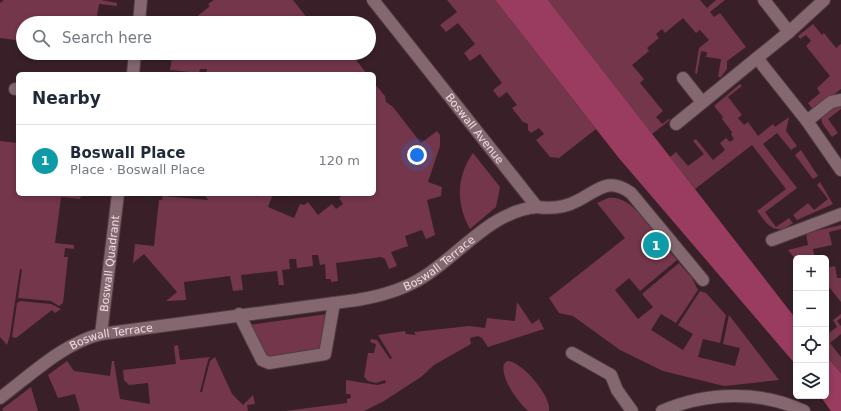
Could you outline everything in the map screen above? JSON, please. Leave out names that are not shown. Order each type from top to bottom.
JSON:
[{"type":"street","points":[[140,16],[141,0]]},
{"type":"street","name":"Boswall Avenue","points":[[374,0],[538,207]]},
{"type":"street","points":[[764,0],[790,32]]},
{"type":"street","points":[[676,124],[790,32],[824,0]]},
{"type":"street","points":[[757,58],[807,121],[841,170]]},
{"type":"street","points":[[133,72],[134,60]]},
{"type":"street","points":[[683,78],[702,102]]},
{"type":"street","points":[[807,121],[831,102],[841,100]]},
{"type":"street","points":[[538,207],[550,209],[566,206],[606,185],[616,185],[631,193],[703,280]]},
{"type":"street","name":"Boswall Quadrant","points":[[101,334],[118,196]]},
{"type":"street","name":"Boswall Terrace","points":[[0,398],[67,347],[83,338],[101,334],[239,314],[377,297],[403,288],[425,276],[498,219],[515,211],[538,207]]},
{"type":"street","points":[[772,240],[841,214]]},
{"type":"street","points":[[239,314],[262,360],[269,363],[325,354],[334,303]]},
{"type":"street","points":[[572,353],[611,375],[617,390],[632,411]]},
{"type":"street","points":[[662,411],[685,403],[726,395],[767,400],[804,411]]},
{"type":"shaded area","points":[[4,0],[101,0],[117,3],[117,6],[99,4],[97,16],[16,16],[16,40],[0,38],[0,3]]},
{"type":"shaded area","points":[[214,0],[293,0],[306,16],[198,16],[210,6],[208,4]]},
{"type":"shaded area","points":[[447,0],[495,0],[596,129],[559,158],[550,157],[536,140],[544,134],[539,128],[531,133],[528,130],[528,124],[523,122],[512,108],[517,105],[507,92],[499,98],[493,90],[502,83],[480,54],[470,61],[464,53],[475,44],[458,23],[446,32],[440,25],[457,12]]},
{"type":"shaded area","points":[[495,0],[548,0],[793,315],[793,361],[618,157]]},
{"type":"shaded area","points":[[548,0],[700,0],[707,8],[716,0],[725,0],[710,12],[714,17],[720,13],[746,47],[727,61],[727,69],[721,77],[718,77],[721,59],[706,57],[707,52],[701,51],[697,74],[695,73],[699,48],[709,40],[700,30],[696,33],[683,18],[665,33],[662,29],[656,34],[659,38],[647,48],[649,51],[632,65],[644,79],[640,83],[663,111],[656,117],[662,124],[669,119],[670,120],[652,134]]},
{"type":"shaded area","points":[[813,24],[822,35],[824,33],[836,48],[841,44],[841,89],[814,111],[808,103],[820,93],[817,88],[830,76],[806,46],[811,41],[806,35],[800,39],[798,36]]},
{"type":"shaded area","points":[[172,60],[356,60],[365,72],[206,72],[207,69],[200,69],[199,72],[189,72],[170,70]]},
{"type":"shaded area","points":[[740,84],[742,86],[728,97],[742,115],[738,118],[744,125],[748,122],[758,136],[773,124],[775,127],[789,117],[786,131],[797,146],[791,150],[777,133],[763,144],[797,188],[765,212],[776,227],[789,218],[793,223],[781,229],[772,228],[768,225],[757,211],[786,189],[752,145],[695,189],[670,157],[676,152],[688,166],[704,154],[693,141],[696,139],[713,160],[725,150],[720,143],[726,138],[730,142],[734,139],[731,134],[732,132],[722,119],[723,117],[714,106]]},
{"type":"shaded area","points":[[376,85],[385,96],[386,102],[393,107],[421,143],[437,131],[440,135],[440,146],[428,182],[442,187],[441,196],[427,200],[435,235],[426,239],[422,230],[405,236],[408,246],[391,252],[397,266],[389,269],[385,259],[381,257],[336,263],[338,281],[331,282],[331,279],[326,279],[325,264],[320,265],[318,255],[312,255],[313,266],[297,268],[296,259],[289,259],[290,269],[282,270],[284,285],[279,285],[277,271],[241,275],[243,290],[233,291],[230,276],[184,282],[186,300],[166,301],[177,292],[144,254],[133,263],[135,244],[154,246],[159,200],[162,200],[163,196],[208,200],[205,196],[272,196],[268,207],[294,218],[300,204],[304,205],[308,202],[318,215],[332,204],[336,209],[343,204],[339,198],[342,196],[376,196]]},
{"type":"shaded area","points":[[841,105],[841,109],[828,119],[838,133],[832,137],[822,123],[821,117],[836,106]]},
{"type":"shaded area","points":[[0,141],[16,143],[16,196],[81,196],[80,199],[61,197],[55,243],[74,245],[74,249],[65,248],[64,257],[68,257],[63,303],[59,306],[51,301],[18,298],[22,269],[20,269],[10,335],[7,345],[0,337]]},
{"type":"shaded area","points":[[801,150],[818,176],[813,179],[795,155]]},
{"type":"shaded area","points":[[473,153],[500,187],[496,207],[470,229],[462,210],[460,191],[463,171]]},
{"type":"shaded area","points":[[820,182],[833,204],[797,220],[793,215],[808,203],[814,210],[828,199],[817,185]]},
{"type":"shaded area","points":[[608,198],[616,198],[631,205],[659,238],[649,246],[654,252],[664,245],[677,260],[640,291],[629,278],[615,290],[638,319],[653,307],[642,294],[679,263],[692,278],[698,290],[676,323],[661,314],[651,330],[683,350],[693,334],[678,325],[700,291],[706,293],[726,315],[720,343],[703,339],[698,357],[735,366],[740,348],[723,344],[729,315],[779,380],[724,386],[663,371],[620,350],[573,316],[559,313],[549,298],[625,238],[597,203]]},
{"type":"shaded area","points":[[841,225],[841,229],[829,232],[832,245],[813,249],[814,255],[793,255],[793,256],[788,250],[808,245],[806,233]]},
{"type":"shaded area","points":[[835,266],[837,278],[841,278],[841,302],[829,287],[829,267]]},
{"type":"shaded area","points":[[20,301],[51,304],[61,309],[55,313],[52,310],[16,338],[12,337],[17,303]]},
{"type":"shaded area","points":[[517,302],[532,324],[539,319],[544,329],[488,347],[482,338],[478,336],[470,338],[471,344],[434,365],[421,377],[384,401],[364,411],[285,411],[347,403],[347,399],[351,398],[350,394],[346,394],[346,380],[377,385],[386,383],[385,380],[376,383],[368,381],[364,377],[368,353],[374,353],[376,344],[370,342],[371,339],[377,340],[390,359],[392,358],[378,335],[405,331],[406,334],[416,335],[414,332],[469,326],[485,328],[487,318],[515,321]]},
{"type":"shaded area","points":[[327,314],[323,349],[266,358],[249,325]]},
{"type":"shaded area","points":[[841,314],[841,318],[837,321],[841,326],[841,334],[830,343],[841,357],[841,373],[829,359],[829,333],[837,327],[833,320]]},
{"type":"shaded area","points":[[178,345],[180,360],[210,357],[200,392],[202,392],[210,361],[215,357],[232,394],[243,405],[253,395],[255,404],[247,405],[248,411],[80,411],[75,394],[58,398],[48,375],[67,361],[74,371],[110,376],[112,361],[114,361],[120,399],[150,404],[148,383],[129,385],[124,380],[123,370],[176,364],[174,346]]},
{"type":"shaded area","points":[[829,359],[841,373],[841,411],[831,411],[822,399],[829,399]]},
{"type":"shaded area","points":[[507,361],[520,367],[535,381],[546,397],[549,405],[549,411],[528,411],[519,402],[507,383],[503,370],[504,364]]},
{"type":"shaded area","points":[[31,387],[38,411],[3,411],[2,409]]},
{"type":"place","name":"Boswall Place","points":[[656,245]]}]
